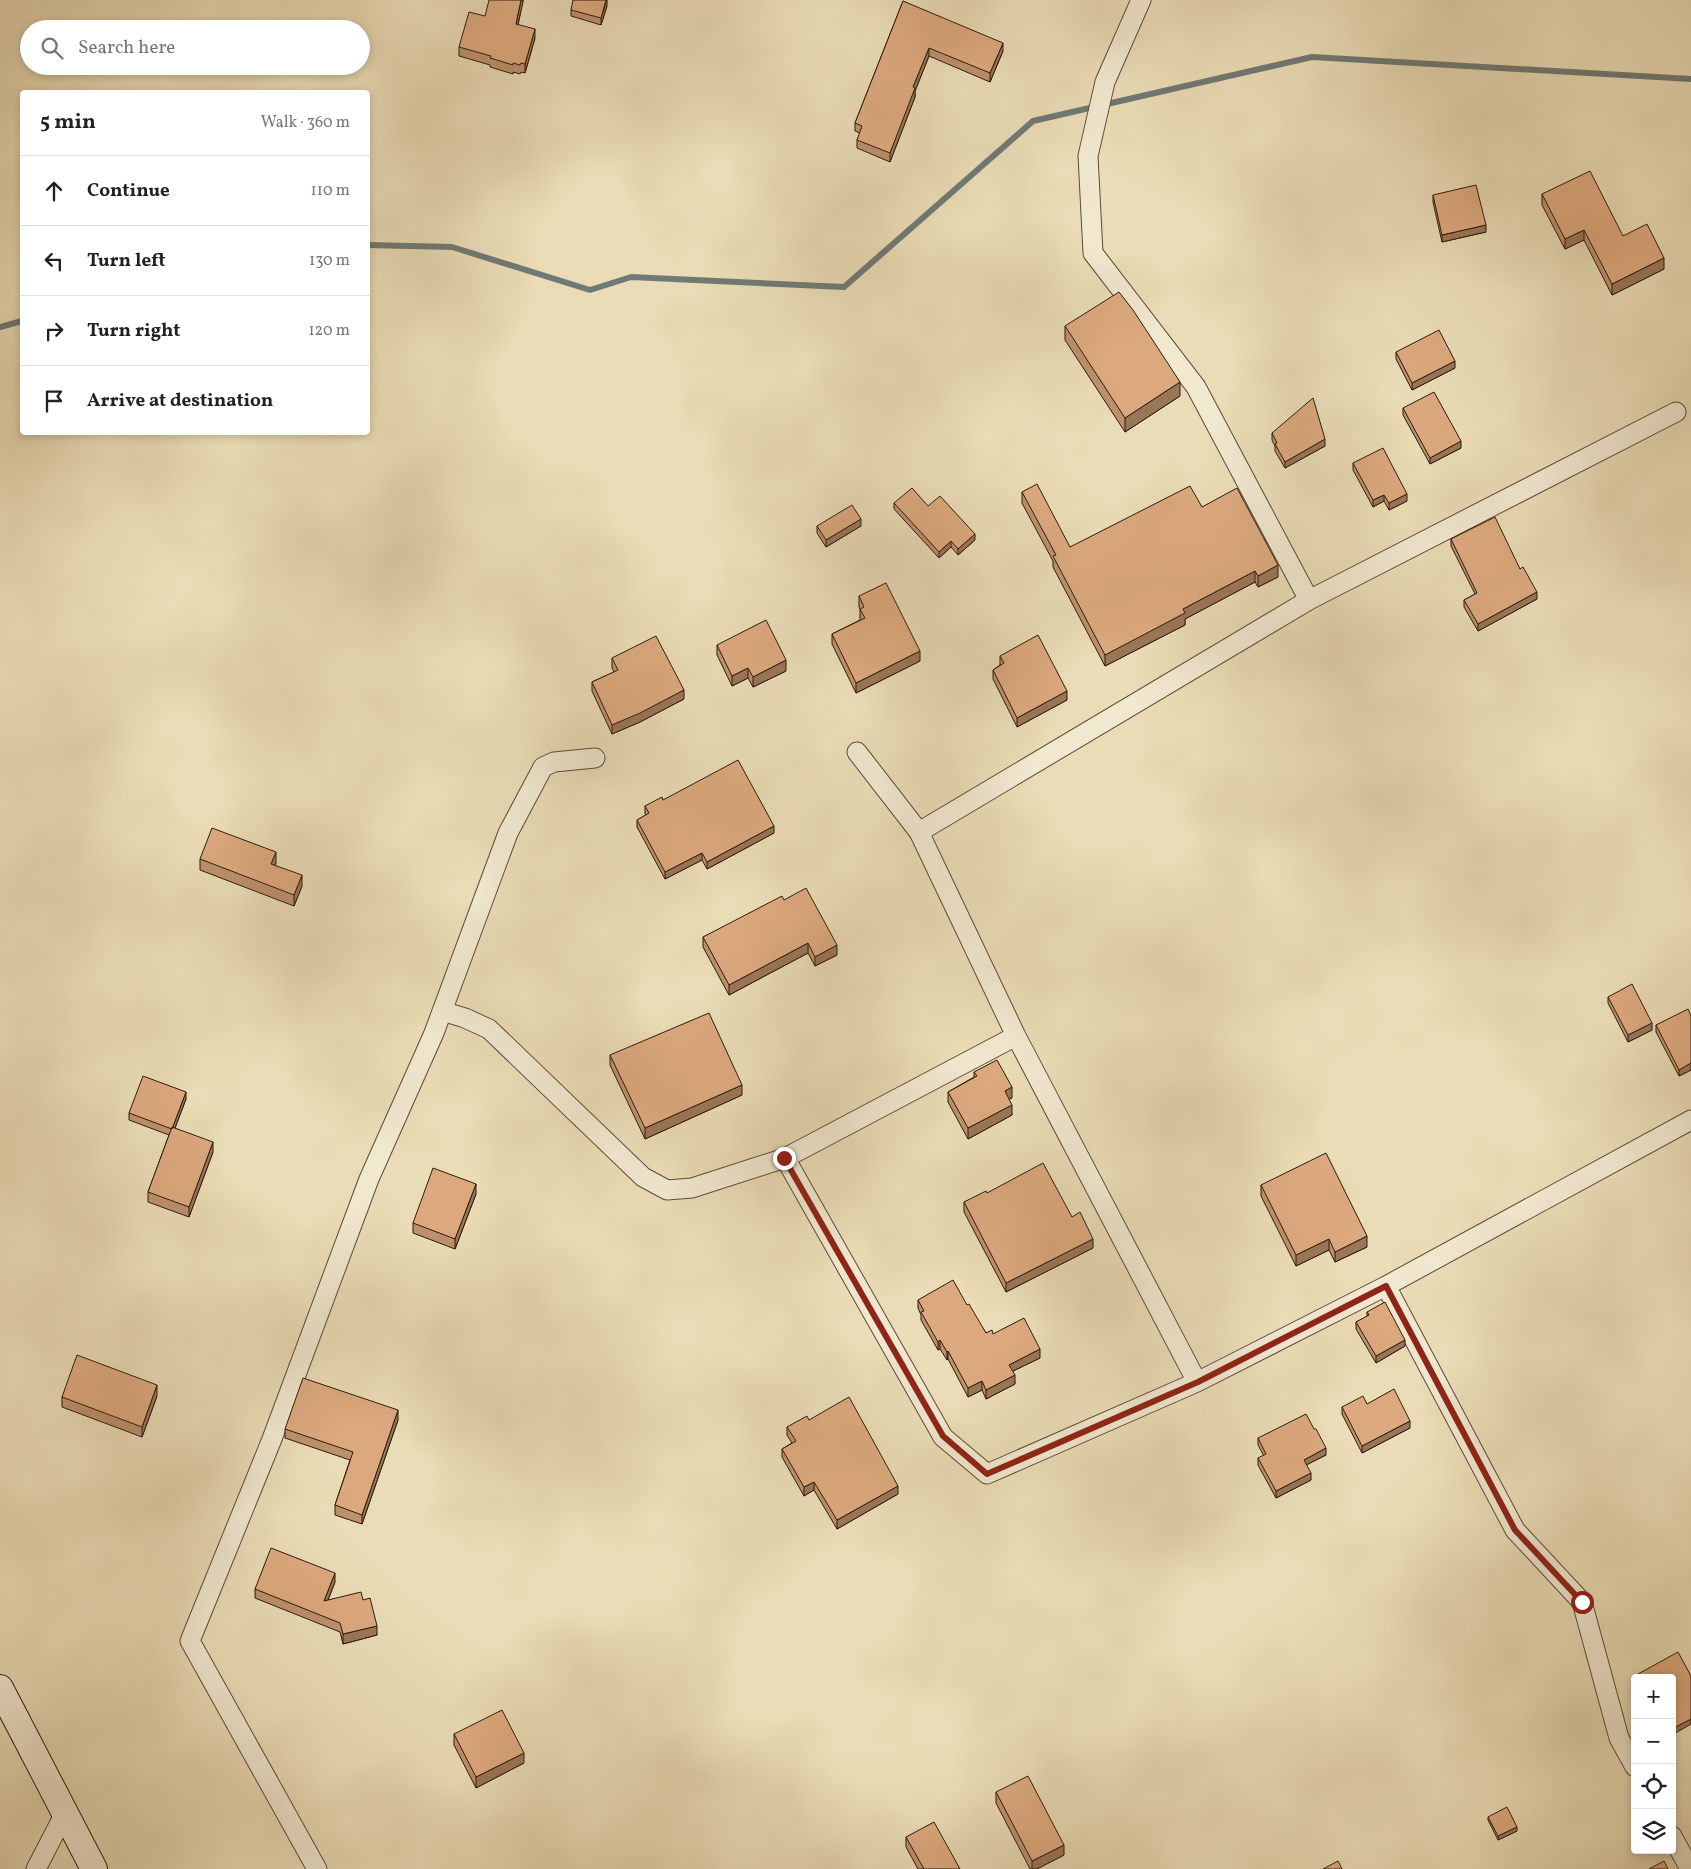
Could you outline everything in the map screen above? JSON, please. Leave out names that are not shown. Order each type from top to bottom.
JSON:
[{"type":"main road","points":[[0,1688],[94,1869]]},
{"type":"street","points":[[1141,0],[1105,82],[1088,156],[1093,253],[1196,387],[1309,600]]},
{"type":"street","points":[[919,832],[1309,600],[1676,412]]},
{"type":"street","points":[[857,752],[919,832],[1016,1036],[1198,1382]]},
{"type":"street","points":[[317,1869],[190,1641],[272,1439],[369,1179],[442,1011],[508,833],[543,767],[554,762],[595,758]]},
{"type":"street","points":[[442,1011],[466,1018],[489,1029],[643,1177],[667,1190],[692,1188],[784,1158],[1016,1036]]},
{"type":"street","points":[[784,1158],[943,1436],[987,1474],[1198,1382],[1386,1286],[1691,1120]]},
{"type":"street","points":[[1386,1286],[1515,1530],[1582,1602],[1619,1738],[1633,1764]]},
{"type":"street","points":[[36,1869],[65,1813]]},
{"type":"street","points":[[1676,1843],[1690,1869]]},
{"type":"building","points":[[489,0],[521,0],[516,24],[535,29],[525,64],[513,63],[513,65],[490,58],[491,56],[459,47],[469,12],[485,16]]},
{"type":"building","points":[[573,0],[606,0],[601,18],[571,10]]},
{"type":"building","points":[[903,1],[1003,43],[990,73],[929,48],[890,153],[857,140],[862,126],[855,123]]},
{"type":"building","points":[[1590,171],[1623,236],[1647,224],[1664,258],[1612,284],[1584,230],[1565,239],[1542,194]]},
{"type":"building","points":[[1476,185],[1486,225],[1442,235],[1433,195]]},
{"type":"building","points":[[1119,292],[1180,382],[1125,418],[1065,326]]},
{"type":"building","points":[[1439,330],[1455,361],[1412,383],[1396,352]]},
{"type":"building","points":[[1434,392],[1461,441],[1430,458],[1403,408]]},
{"type":"building","points":[[1313,398],[1325,439],[1285,462],[1275,444],[1277,443],[1272,433]]},
{"type":"building","points":[[1383,448],[1407,494],[1389,503],[1384,495],[1373,500],[1353,463]]},
{"type":"building","points":[[1037,484],[1070,547],[1190,486],[1202,507],[1237,488],[1278,565],[1258,576],[1255,571],[1183,609],[1185,613],[1105,655],[1053,556],[1056,555],[1022,492]]},
{"type":"building","points":[[912,488],[928,506],[940,496],[975,534],[958,549],[951,541],[939,552],[894,503]]},
{"type":"building","points":[[852,505],[861,519],[826,540],[817,526]]},
{"type":"building","points":[[1495,517],[1520,569],[1523,567],[1537,592],[1478,624],[1464,600],[1477,593],[1451,539]]},
{"type":"building","points":[[886,583],[920,651],[856,683],[832,634],[865,618],[860,609],[864,607],[859,596]]},
{"type":"building","points":[[766,620],[786,660],[753,677],[748,668],[732,676],[717,645]]},
{"type":"building","points":[[1038,635],[1067,691],[1017,718],[993,670],[1004,663],[1000,656]]},
{"type":"building","points":[[656,636],[684,690],[612,725],[592,682],[618,670],[612,658]]},
{"type":"building","points":[[738,760],[774,826],[707,862],[702,853],[665,872],[637,820],[649,813],[645,806],[662,797],[663,800]]},
{"type":"building","points":[[212,828],[276,852],[271,864],[302,875],[294,895],[200,859]]},
{"type":"building","points":[[806,888],[837,945],[815,957],[808,943],[729,985],[703,937],[782,896],[784,900]]},
{"type":"building","points":[[1632,984],[1652,1023],[1628,1035],[1608,997]]},
{"type":"building","points":[[1688,1009],[1691,1016],[1691,1063],[1679,1070],[1656,1025]]},
{"type":"building","points":[[709,1013],[742,1085],[645,1128],[610,1055]]},
{"type":"building","points":[[997,1060],[1012,1087],[1005,1091],[1012,1105],[968,1128],[948,1092],[977,1076],[974,1072]]},
{"type":"building","points":[[143,1076],[186,1092],[172,1129],[129,1113]]},
{"type":"building","points":[[172,1127],[213,1142],[189,1207],[148,1192]]},
{"type":"building","points":[[1326,1153],[1367,1236],[1335,1252],[1329,1239],[1296,1255],[1261,1185]]},
{"type":"building","points":[[1043,1163],[1072,1217],[1080,1212],[1093,1239],[1006,1283],[964,1202],[986,1191],[987,1193]]},
{"type":"building","points":[[433,1168],[476,1184],[455,1239],[413,1223]]},
{"type":"building","points":[[953,1280],[986,1333],[992,1330],[993,1334],[1024,1318],[1040,1349],[1009,1365],[1015,1375],[986,1390],[982,1381],[968,1388],[948,1351],[940,1340],[938,1342],[921,1312],[924,1311],[918,1300]]},
{"type":"building","points":[[1385,1302],[1405,1340],[1376,1356],[1356,1322],[1369,1315],[1367,1312]]},
{"type":"building","points":[[77,1355],[157,1385],[142,1427],[62,1397]]},
{"type":"building","points":[[303,1378],[398,1410],[362,1515],[335,1505],[353,1452],[285,1429]]},
{"type":"building","points":[[1394,1389],[1410,1421],[1362,1446],[1342,1407],[1363,1396],[1367,1404]]},
{"type":"building","points":[[849,1397],[898,1486],[837,1520],[814,1482],[804,1487],[782,1449],[796,1441],[787,1427],[807,1416],[809,1420]]},
{"type":"building","points":[[1306,1414],[1326,1448],[1304,1460],[1311,1473],[1276,1491],[1258,1458],[1266,1454],[1258,1438]]},
{"type":"building","points":[[271,1548],[335,1573],[324,1601],[361,1592],[363,1600],[370,1598],[377,1626],[343,1634],[340,1623],[255,1589]]},
{"type":"building","points":[[1678,1652],[1691,1676],[1691,1719],[1676,1727],[1676,1674],[1638,1674]]},
{"type":"building","points":[[502,1710],[524,1753],[476,1777],[454,1734]]},
{"type":"building","points":[[1028,1776],[1064,1845],[1032,1861],[996,1792]]},
{"type":"building","points":[[1507,1807],[1517,1827],[1498,1836],[1488,1817]]},
{"type":"building","points":[[934,1822],[960,1869],[924,1869],[906,1837]]},
{"type":"building","points":[[1338,1861],[1342,1869],[1323,1869]]},
{"type":"building","points":[[1664,1861],[1668,1869],[1649,1869]]},
{"type":"waterway","points":[[370,245],[452,247],[590,290],[631,277],[844,287],[1033,121],[1312,57],[1691,79]]},
{"type":"waterway","points":[[0,327],[20,322]]},
{"type":"route","points":[[784,1158],[943,1436],[987,1474],[1198,1382],[1386,1286],[1515,1530],[1582,1602]]}]
